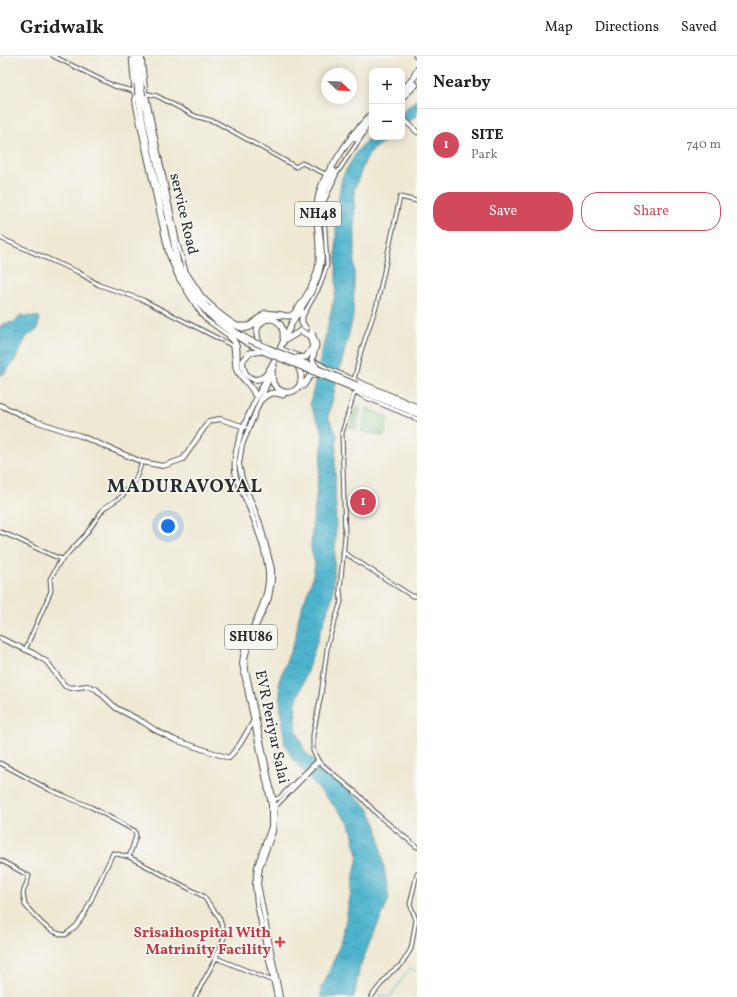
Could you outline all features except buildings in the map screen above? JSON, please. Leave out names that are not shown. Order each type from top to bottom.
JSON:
[{"type":"highway","points":[[135,56],[139,85],[178,263],[197,296],[233,331],[248,342]]},
{"type":"highway","points":[[139,85],[141,56]]},
{"type":"highway","points":[[405,88],[417,74]]},
{"type":"highway","points":[[405,94],[417,80]]},
{"type":"highway","points":[[142,95],[143,128],[174,263],[187,289],[207,315],[233,342],[239,372],[250,385],[255,396]]},
{"type":"highway","name":"NH48","points":[[294,323],[299,310],[314,285],[321,267],[318,209],[321,190],[357,131],[369,119]]},
{"type":"highway","name":"NH48","points":[[299,310],[312,298],[324,268],[321,208],[329,176],[359,134],[369,123]]},
{"type":"highway","points":[[197,296],[238,327],[244,329],[248,328],[266,315],[290,316],[299,310],[302,317],[303,330],[315,340],[316,347],[312,360],[321,373]]},
{"type":"highway","points":[[207,315],[238,338],[297,365],[356,385],[417,409]]},
{"type":"highway","points":[[262,348],[256,332],[260,323],[266,320],[274,319],[281,325],[285,339],[303,330]]},
{"type":"highway","name":"SHU86","points":[[271,371],[285,339],[294,323]]},
{"type":"highway","points":[[285,356],[301,358],[306,357],[311,352],[313,347],[312,339],[303,330]]},
{"type":"highway","name":"SHU86","points":[[271,371],[282,350],[285,339]]},
{"type":"highway","points":[[271,371],[263,378],[257,380],[246,376],[242,368],[244,358],[251,352],[262,348],[285,356],[321,373]]},
{"type":"highway","points":[[261,400],[268,393],[278,391],[290,392],[300,386],[302,376],[297,365]]},
{"type":"highway","points":[[271,371],[273,383],[278,391],[283,395],[292,395],[299,391],[310,376],[321,373]]},
{"type":"highway","points":[[356,385],[417,414]]},
{"type":"main road","points":[[405,120],[416,130]]},
{"type":"main road","name":"SHU86","points":[[261,400],[271,371]]},
{"type":"main road","name":"SHU86","points":[[254,404],[271,371]]},
{"type":"main road","name":"EVR Periyar Salai","points":[[250,505],[239,464],[240,454],[261,400]]},
{"type":"main road","name":"EVR Periyar Salai","points":[[254,404],[235,453],[235,471],[269,554],[272,580],[269,598],[244,650],[242,664],[272,816],[271,828],[257,866],[255,893],[277,997]]},
{"type":"main road","points":[[0,405],[32,420],[81,436],[142,462],[163,466],[180,462],[209,421],[220,418],[244,427]]},
{"type":"main road","name":"EVR Periyar Salai","points":[[253,629],[248,644],[245,668],[276,802],[273,832],[260,867],[258,881],[268,943],[280,997]]},
{"type":"main road","points":[[0,638],[47,662],[65,686],[71,688],[87,686],[96,689],[116,708],[143,722],[154,730],[175,740],[226,757],[232,756],[253,721]]},
{"type":"main road","points":[[258,749],[263,748]]},
{"type":"street","points":[[53,56],[114,86],[134,91],[142,95],[157,96],[195,116],[216,122],[296,167],[302,163],[329,176]]},
{"type":"street","points":[[131,56],[134,91],[168,254],[178,278],[197,308],[217,329],[233,342]]},
{"type":"street","name":"service Road","points":[[141,56],[142,95],[178,244],[186,271],[202,297],[239,325],[249,325],[265,312],[290,314],[299,310]]},
{"type":"street","points":[[405,84],[410,80],[417,68]]},
{"type":"street","points":[[405,95],[417,85]]},
{"type":"street","points":[[329,176],[356,128],[369,115]]},
{"type":"street","points":[[329,176],[369,127]]},
{"type":"street","points":[[417,201],[400,197],[377,304],[361,351],[356,385],[342,433],[344,552],[340,589],[341,605],[328,642],[312,746],[317,763],[360,796],[379,816],[417,847]]},
{"type":"street","points":[[0,238],[78,272],[100,285],[150,303],[233,342]]},
{"type":"street","points":[[302,317],[312,298]]},
{"type":"street","points":[[282,350],[295,355],[314,359],[356,385],[417,406]]},
{"type":"street","points":[[356,385],[362,396],[417,419]]},
{"type":"street","points":[[254,404],[255,396]]},
{"type":"street","points":[[25,650],[51,591],[51,575],[62,558],[86,534],[104,508],[117,500],[128,489],[137,477],[142,462]]},
{"type":"street","points":[[0,532],[27,543],[48,555],[62,558]]},
{"type":"street","points":[[344,552],[412,596],[417,596]]},
{"type":"street","points":[[1,763],[50,790],[91,807],[135,831],[136,836],[129,858]]},
{"type":"street","points":[[276,802],[317,763]]},
{"type":"street","points":[[0,860],[29,876],[23,893],[25,906],[36,915],[45,928],[65,935],[76,926],[84,915],[113,853],[129,858],[196,892],[209,901],[219,917],[225,935],[216,958],[195,997]]},
{"type":"street","points":[[371,997],[390,973],[401,965],[411,949],[416,920],[410,904],[417,874]]},
{"type":"street","points":[[216,958],[273,981]]},
{"type":"green space","points":[[356,406],[361,407],[356,429],[349,428]]},
{"type":"green space","points":[[366,408],[388,417],[384,436],[361,431]]},
{"type":"water","points":[[417,99],[417,115],[405,125],[405,109]]},
{"type":"water","points":[[369,137],[369,140],[386,140],[373,149],[365,161],[354,190],[355,246],[353,317],[328,417],[337,435],[335,462],[336,527],[333,595],[295,706],[297,732],[305,752],[368,808],[377,826],[389,899],[360,966],[354,997],[321,997],[321,986],[324,984],[342,940],[358,855],[350,824],[294,761],[285,744],[282,726],[279,681],[296,636],[299,615],[312,580],[315,564],[311,549],[312,530],[323,441],[322,428],[315,417],[310,404],[336,290],[336,213],[342,177],[358,150]]},
{"type":"water","points":[[20,315],[40,317],[37,330],[27,336],[15,360],[4,374],[0,374],[0,327],[3,324],[15,322]]},
{"type":"waterway","points":[[390,997],[410,968],[415,971],[417,970]]},
{"type":"waterway","points":[[377,997],[378,995],[389,997]]},
{"type":"place","name":"SITE","points":[[363,502]]},
{"type":"place","name":"Srisaihospital With Matrinity Facility","points":[[280,942]]},
{"type":"district","name":"MADURAVOYAL","points":[[185,487]]}]
